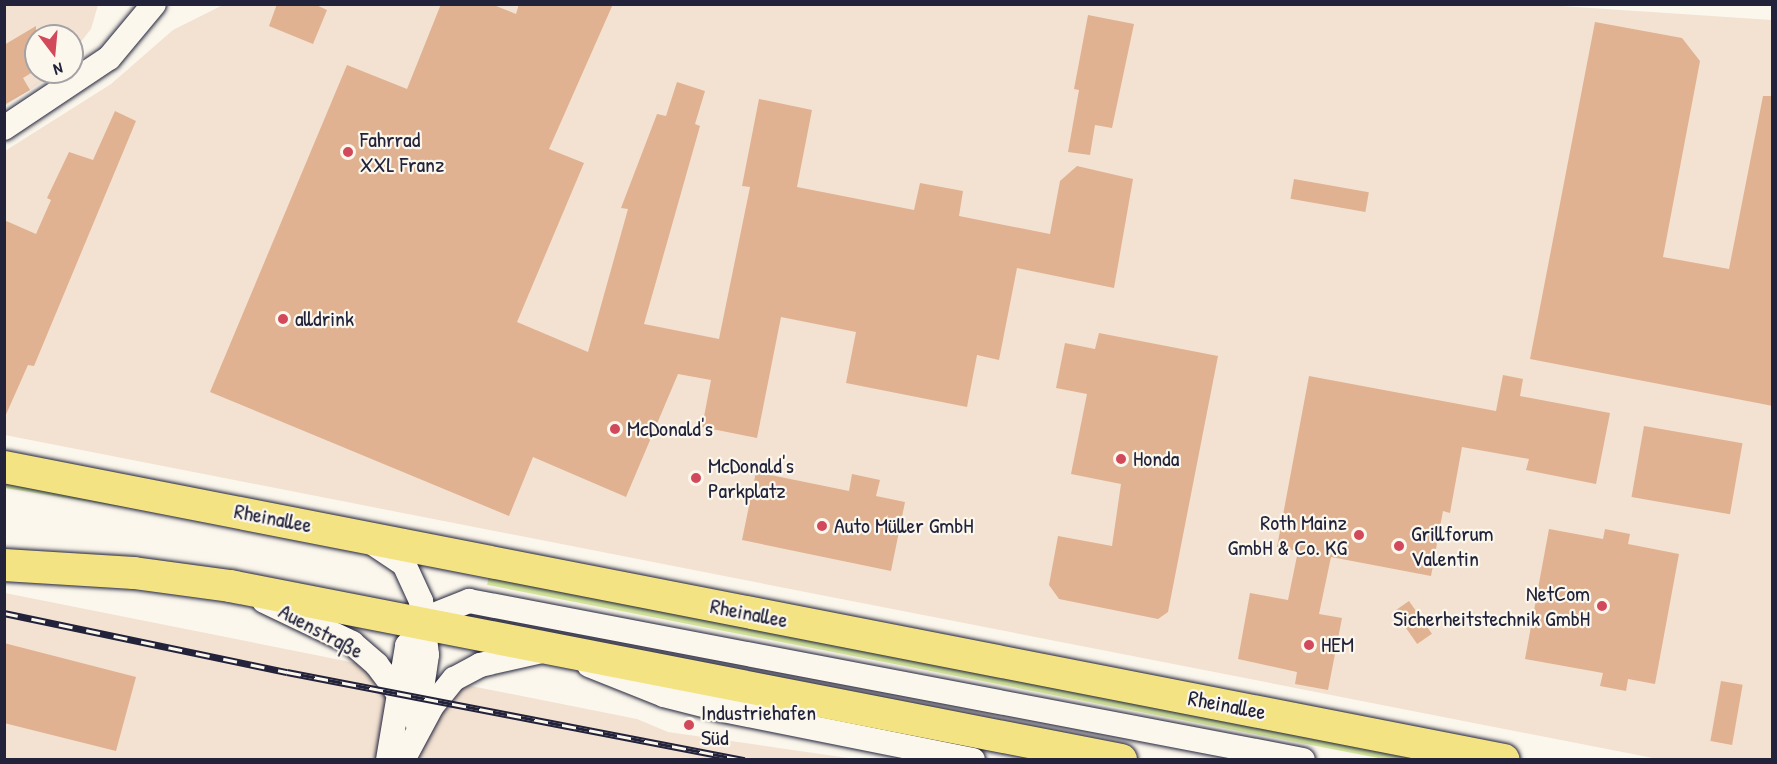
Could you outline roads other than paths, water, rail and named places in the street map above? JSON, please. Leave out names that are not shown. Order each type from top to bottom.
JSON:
[{"type":"main road","name":"Rheinallee","points":[[4,466],[1502,759]]},
{"type":"main road","points":[[4,565],[166,577],[230,586],[1121,759]]},
{"type":"street","points":[[4,128],[81,80],[109,58],[154,4]]},
{"type":"street","points":[[355,534],[404,564],[416,585],[424,624],[427,655],[408,749]]},
{"type":"street","name":"Auenstraße","points":[[230,586],[352,643],[377,665],[398,693]]},
{"type":"street","name":"Rheinallee","points":[[424,624],[447,607],[469,601],[1303,759]]},
{"type":"street","points":[[388,759],[407,646],[424,624]]},
{"type":"street","points":[[408,749],[436,700],[462,674],[480,665],[555,648],[611,675],[680,700],[973,759]]},
{"type":"railway","points":[[4,613],[287,672],[745,760]]},
{"type":"place","name":"Fahrrad XXL Franz","points":[[348,152]]},
{"type":"place","name":"alldrink","points":[[283,319]]},
{"type":"place","name":"McDonald's","points":[[615,429]]},
{"type":"place","name":"Honda","points":[[1121,459]]},
{"type":"place","name":"McDonald's Parkplatz","points":[[696,478]]},
{"type":"place","name":"Auto Müller GmbH","points":[[822,526]]},
{"type":"place","name":"Roth Mainz GmbH & Co. KG","points":[[1359,535]]},
{"type":"place","name":"Grillforum Valentin","points":[[1399,546]]},
{"type":"place","name":"NetCom Sicherheitstechnik GmbH","points":[[1602,606]]},
{"type":"place","name":"HEM","points":[[1309,645]]},
{"type":"place","name":"Industriehafen Süd","points":[[689,725]]}]
